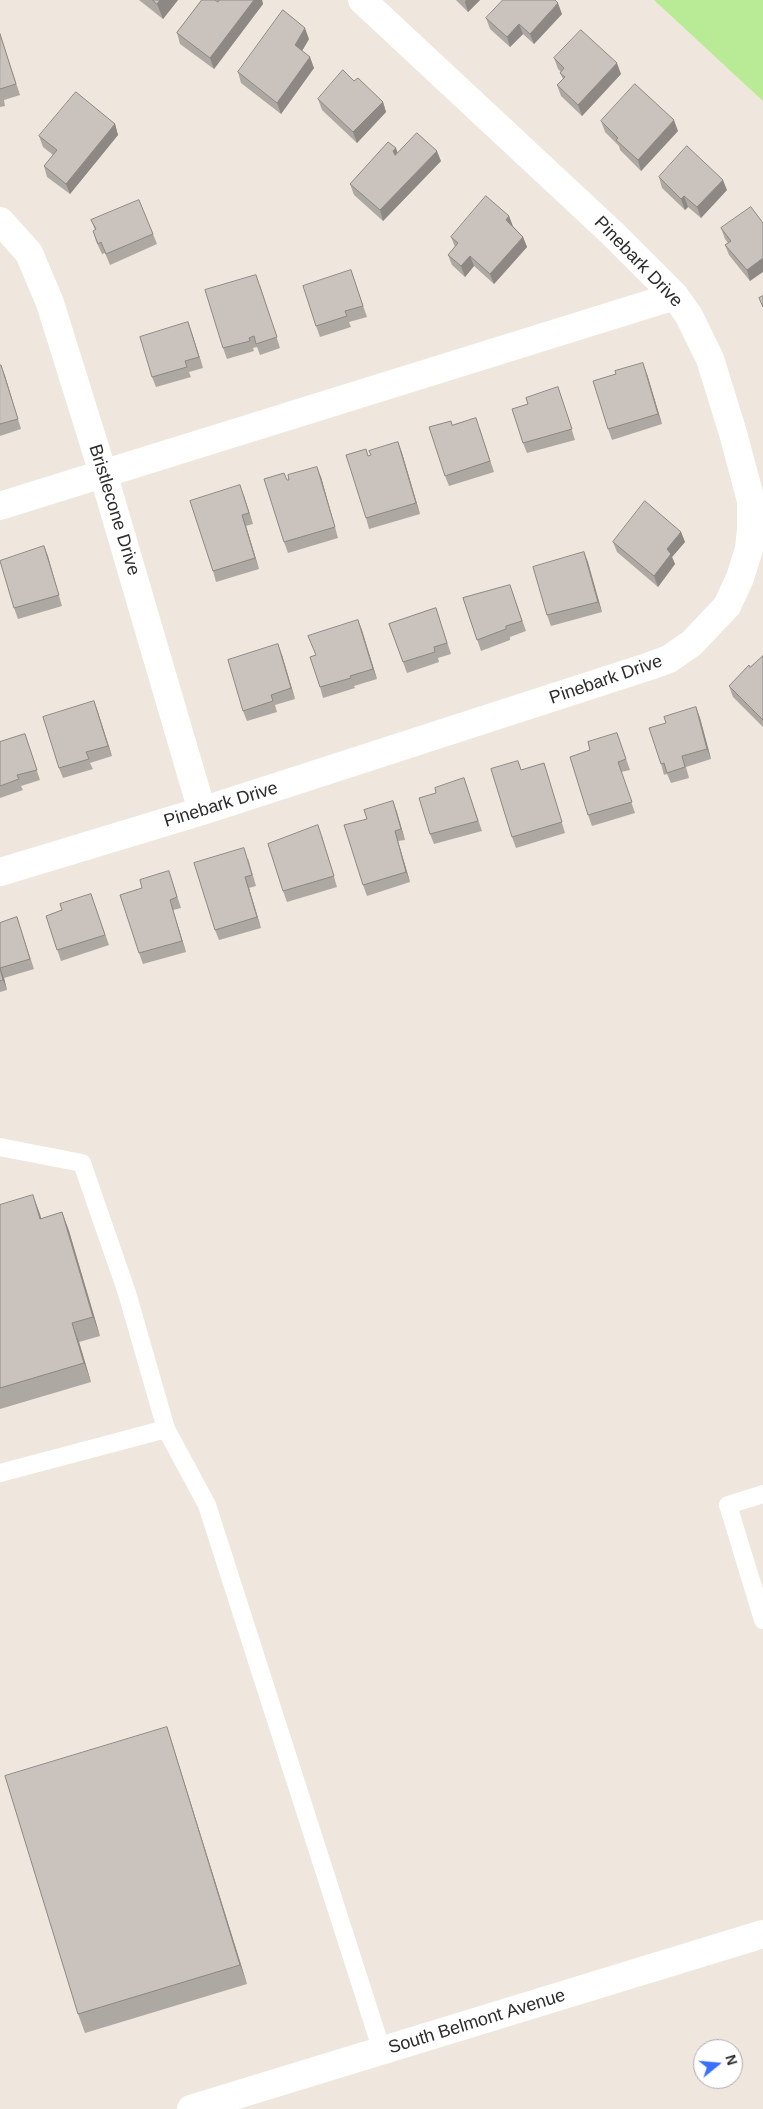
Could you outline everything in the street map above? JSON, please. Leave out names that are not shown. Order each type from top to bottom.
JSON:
[{"type":"street","name":"Pinebark Drive","points":[[0,872],[202,811],[628,675],[669,659],[692,643],[712,624],[727,606],[740,578],[747,556],[751,529],[751,501],[733,432],[710,359],[693,324],[675,296],[612,234],[362,0]]},
{"type":"street","name":"Bristlecone Drive","points":[[0,221],[30,253],[40,274],[103,473],[202,811]]},
{"type":"street","points":[[0,506],[675,296]]},
{"type":"street","name":"South Belmont Avenue","points":[[192,2109],[763,1934]]},
{"type":"lane","points":[[0,1147],[82,1162],[127,1293],[166,1429],[207,1505],[382,2051]]},
{"type":"lane","points":[[0,1474],[166,1429]]},
{"type":"lane","points":[[763,1494],[728,1505],[763,1620]]},
{"type":"green space","points":[[654,0],[763,0],[763,101]]},
{"type":"building","points":[[202,0],[215,0],[218,2],[219,0],[254,0],[210,58],[177,33]]},
{"type":"building","points":[[503,0],[555,0],[558,3],[530,34],[519,24],[507,37],[486,18]]},
{"type":"building","points":[[283,10],[305,28],[295,45],[310,57],[277,103],[238,72]]},
{"type":"building","points":[[581,30],[617,63],[578,105],[557,85],[565,77],[560,73],[564,68],[554,58]]},
{"type":"building","points":[[0,34],[16,84],[0,89]]},
{"type":"building","points":[[343,70],[354,81],[358,78],[383,102],[353,132],[318,99]]},
{"type":"building","points":[[635,84],[674,120],[638,160],[616,140],[618,138],[601,121]]},
{"type":"building","points":[[76,92],[115,124],[66,184],[44,166],[57,150],[39,136]]},
{"type":"building","points":[[417,133],[437,151],[380,210],[350,184],[388,142],[396,148],[393,151],[395,155]]},
{"type":"building","points":[[687,146],[723,180],[697,207],[684,196],[681,199],[659,177]]},
{"type":"building","points":[[486,196],[509,216],[506,220],[523,237],[490,274],[470,256],[461,266],[448,255],[458,243],[451,237]]},
{"type":"building","points":[[139,200],[153,234],[106,254],[101,242],[98,244],[93,231],[96,229],[91,220]]},
{"type":"building","points":[[751,207],[763,223],[763,258],[747,270],[725,245],[731,241],[721,228]]},
{"type":"building","points":[[351,270],[363,306],[345,311],[347,316],[316,326],[303,286]]},
{"type":"building","points":[[256,275],[277,337],[256,344],[254,336],[249,338],[250,341],[223,348],[205,290]]},
{"type":"building","points":[[763,296],[763,307],[759,298]]},
{"type":"building","points":[[188,322],[199,357],[185,361],[187,367],[152,377],[140,337]]},
{"type":"building","points":[[643,363],[658,414],[608,429],[593,381],[616,374],[615,371]]},
{"type":"building","points":[[0,365],[18,419],[0,424]]},
{"type":"building","points":[[558,387],[572,429],[523,443],[512,409],[528,404],[526,398]]},
{"type":"building","points":[[476,418],[490,461],[445,476],[429,427],[451,421],[452,425]]},
{"type":"building","points":[[398,442],[416,503],[366,518],[346,455],[366,449],[368,456],[371,455],[369,451]]},
{"type":"building","points":[[317,467],[335,527],[284,542],[264,479],[284,473],[287,480],[289,480],[288,475]]},
{"type":"building","points":[[240,485],[249,513],[242,515],[255,558],[213,571],[190,501]]},
{"type":"building","points":[[645,501],[681,532],[667,549],[671,554],[654,576],[613,542]]},
{"type":"building","points":[[44,546],[59,595],[14,608],[0,561]]},
{"type":"building","points":[[584,552],[598,602],[547,615],[533,567]]},
{"type":"building","points":[[510,585],[522,621],[506,626],[506,629],[477,640],[463,598]]},
{"type":"building","points":[[436,608],[447,643],[434,647],[435,652],[403,662],[389,624]]},
{"type":"building","points":[[358,620],[373,669],[320,687],[310,657],[316,655],[308,636]]},
{"type":"building","points":[[278,644],[291,688],[271,695],[273,701],[243,711],[228,660]]},
{"type":"building","points":[[763,656],[763,720],[729,686],[749,665],[750,667]]},
{"type":"building","points":[[94,701],[108,746],[86,752],[89,759],[59,768],[43,717]]},
{"type":"building","points":[[696,707],[707,749],[682,756],[685,767],[667,773],[664,763],[661,764],[649,728],[666,723],[664,717]]},
{"type":"building","points":[[617,733],[626,759],[618,762],[632,802],[588,815],[570,757],[590,750],[588,742]]},
{"type":"building","points":[[25,734],[37,770],[17,775],[19,779],[0,786],[0,742]]},
{"type":"building","points":[[518,761],[521,770],[544,763],[562,822],[512,837],[491,769]]},
{"type":"building","points":[[464,778],[478,821],[430,834],[419,798],[436,793],[435,788]]},
{"type":"building","points":[[393,801],[401,829],[395,831],[406,872],[363,885],[344,825],[367,819],[364,810]]},
{"type":"building","points":[[318,825],[334,876],[283,891],[268,844]]},
{"type":"building","points":[[244,848],[252,875],[245,877],[257,917],[215,930],[194,863]]},
{"type":"building","points":[[169,871],[177,897],[170,900],[182,941],[139,953],[120,895],[142,888],[140,880]]},
{"type":"building","points":[[91,894],[105,935],[57,950],[46,916],[62,910],[60,904]]},
{"type":"building","points":[[17,917],[30,959],[0,968],[0,923]]},
{"type":"building","points":[[0,968],[3,980],[0,981]]},
{"type":"building","points":[[33,1195],[40,1219],[62,1212],[93,1317],[72,1323],[84,1363],[0,1388],[0,1205]]},
{"type":"building","points":[[167,1727],[240,1965],[78,2014],[5,1776]]}]
